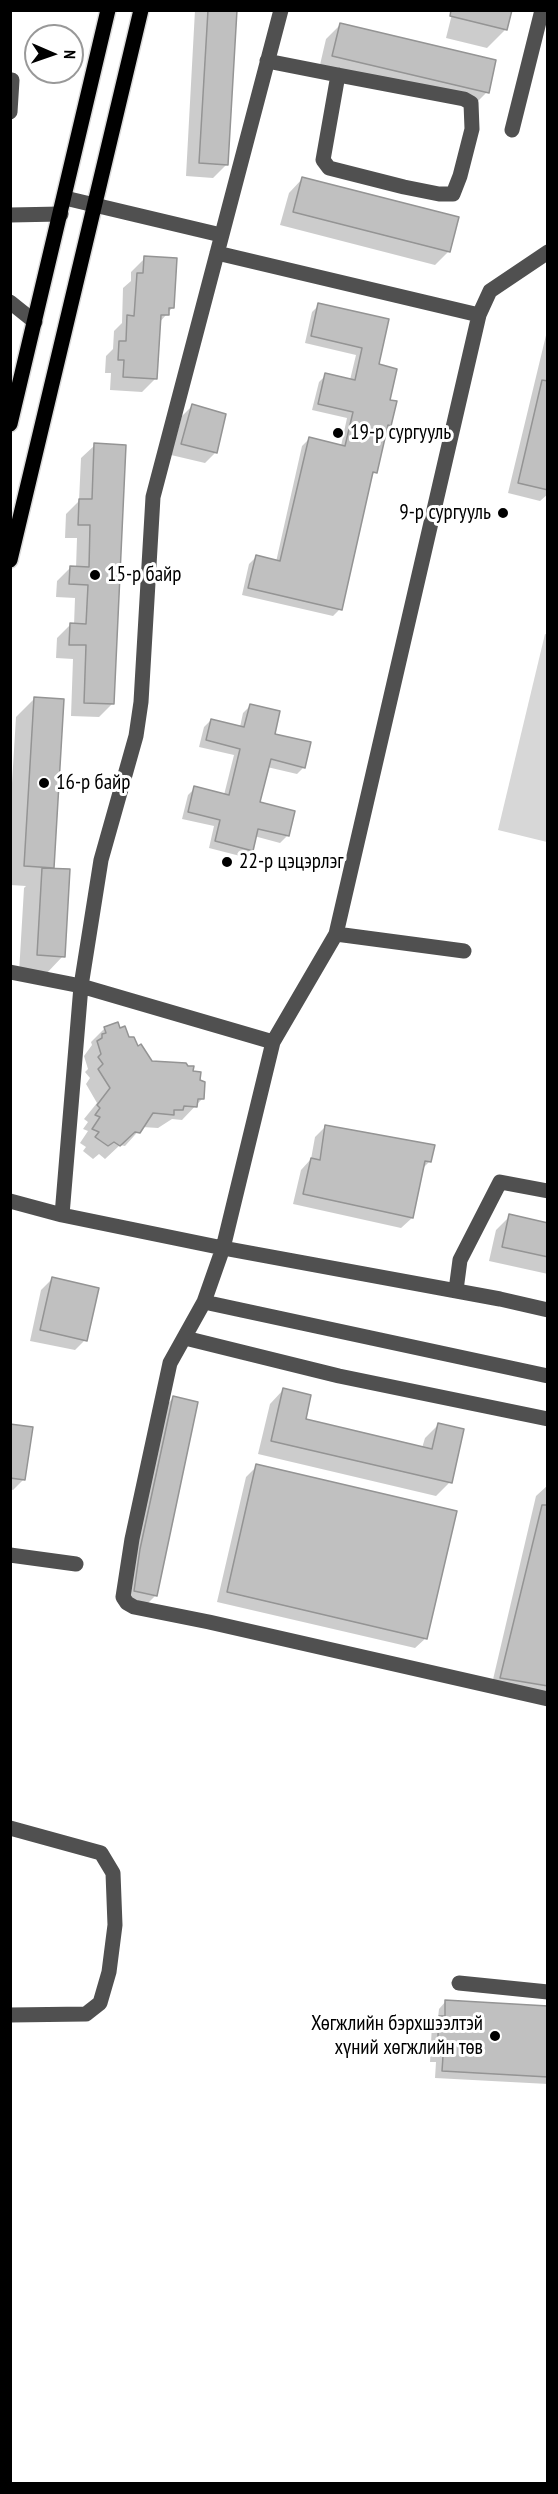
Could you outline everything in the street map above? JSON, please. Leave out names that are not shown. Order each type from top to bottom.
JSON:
[{"type":"main road","points":[[10,424],[108,10]]},
{"type":"main road","points":[[10,560],[141,10]]},
{"type":"street","points":[[62,1215],[81,986],[101,860],[136,736],[141,702],[153,497],[281,10]]},
{"type":"street","points":[[513,130],[542,10]]},
{"type":"street","points":[[267,61],[464,99],[471,103],[472,129],[453,194],[440,194],[404,187],[329,168],[323,160],[338,75]]},
{"type":"street","points":[[10,112],[12,80]]},
{"type":"street","points":[[65,198],[221,235]]},
{"type":"street","points":[[10,215],[61,214]]},
{"type":"street","points":[[548,252],[490,291],[479,315],[336,934],[273,1042],[223,1248],[204,1302],[170,1363],[138,1507],[123,1597],[134,1607],[548,1699]]},
{"type":"street","points":[[217,253],[479,315]]},
{"type":"street","points":[[10,302],[35,322]]},
{"type":"street","points":[[336,934],[464,951]]},
{"type":"street","points":[[10,972],[81,986],[273,1042]]},
{"type":"street","points":[[456,1290],[460,1260],[500,1182],[548,1191]]},
{"type":"street","points":[[10,1201],[62,1215],[223,1248],[456,1290],[548,1310]]},
{"type":"street","points":[[204,1302],[548,1376]]},
{"type":"street","points":[[185,1338],[339,1376],[548,1419]]},
{"type":"street","points":[[10,1555],[76,1564]]},
{"type":"street","points":[[10,1828],[101,1853],[113,1873],[115,1925],[109,1972],[100,2003],[86,2014],[10,2015]]},
{"type":"street","points":[[459,1983],[548,1992]]},
{"type":"shaded area","points":[[545,634],[548,635],[547,842],[498,830]]},
{"type":"building","points":[[208,10],[237,10],[228,165],[199,163]]},
{"type":"building","points":[[451,10],[512,10],[507,30],[450,16]]},
{"type":"building","points":[[340,23],[496,60],[489,93],[332,56]]},
{"type":"building","points":[[302,177],[459,217],[450,252],[293,212]]},
{"type":"building","points":[[144,256],[177,258],[174,308],[169,308],[169,315],[161,315],[157,379],[123,377],[124,360],[118,360],[119,341],[126,341],[127,315],[134,316],[137,273],[143,273]]},
{"type":"building","name":"19-р сургууль","points":[[318,303],[389,319],[379,364],[397,369],[390,400],[397,401],[391,426],[388,425],[377,473],[373,472],[342,610],[248,588],[256,555],[280,561],[309,437],[345,446],[353,412],[318,404],[325,373],[355,380],[362,348],[311,336]]},
{"type":"building","name":"9-р сургууль","points":[[542,380],[548,381],[548,490],[518,483]]},
{"type":"building","points":[[192,404],[226,414],[217,453],[181,444]]},
{"type":"building","name":"15-р байр","points":[[94,443],[126,445],[114,704],[84,703],[86,645],[69,645],[70,623],[86,624],[88,585],[69,584],[70,566],[89,567],[90,525],[78,525],[79,499],[92,499]]},
{"type":"building","name":"16-р байр","points":[[34,697],[64,699],[54,868],[24,866]]},
{"type":"building","name":"22-р цэцэрлэг","points":[[250,704],[280,711],[275,734],[311,742],[305,768],[271,759],[260,802],[295,811],[289,836],[258,829],[253,851],[215,841],[220,820],[188,812],[194,786],[229,795],[240,749],[206,740],[211,719],[244,727]]},
{"type":"building","points":[[42,868],[70,869],[65,957],[37,955]]},
{"type":"building","points":[[118,1022],[120,1028],[125,1026],[129,1037],[134,1037],[138,1046],[141,1044],[152,1061],[186,1063],[188,1066],[194,1066],[193,1071],[201,1072],[200,1080],[205,1082],[204,1099],[198,1099],[197,1107],[184,1106],[183,1110],[174,1110],[174,1115],[153,1113],[140,1133],[135,1132],[120,1146],[114,1142],[108,1146],[95,1137],[99,1132],[92,1129],[100,1117],[95,1115],[100,1108],[97,1105],[110,1088],[98,1069],[103,1064],[98,1057],[101,1054],[97,1041],[102,1038],[102,1034],[106,1033],[104,1027]]},
{"type":"building","points":[[325,1125],[435,1145],[431,1162],[425,1161],[413,1218],[303,1194],[311,1158],[320,1160]]},
{"type":"building","points":[[509,1214],[548,1223],[548,1257],[502,1247]]},
{"type":"building","points":[[52,1277],[99,1288],[87,1341],[40,1330]]},
{"type":"building","points":[[283,1388],[311,1395],[306,1419],[432,1449],[438,1423],[464,1429],[452,1483],[271,1441]]},
{"type":"building","points":[[173,1396],[198,1402],[157,1596],[134,1591],[140,1549]]},
{"type":"building","points":[[10,1424],[33,1427],[25,1480],[10,1478]]},
{"type":"building","points":[[256,1464],[457,1511],[427,1639],[227,1592]]},
{"type":"building","points":[[542,1505],[548,1505],[548,1686],[500,1678]]},
{"type":"building","name":"Хөгжлийн бэрхшээлтэй хүний хөгжлийн төв","points":[[445,2000],[548,2006],[548,2077],[442,2071],[443,2056],[437,2055],[439,2016],[445,2016]]},
{"type":"place","name":"19-р сургууль","points":[[338,433]]},
{"type":"place","name":"9-р сургууль","points":[[503,513]]},
{"type":"place","name":"15-р байр","points":[[95,575]]},
{"type":"place","name":"16-р байр","points":[[44,783]]},
{"type":"place","name":"22-р цэцэрлэг","points":[[227,862]]},
{"type":"place","name":"Хөгжлийн бэрхшээлтэй хүний хөгжлийн төв","points":[[495,2036]]}]
